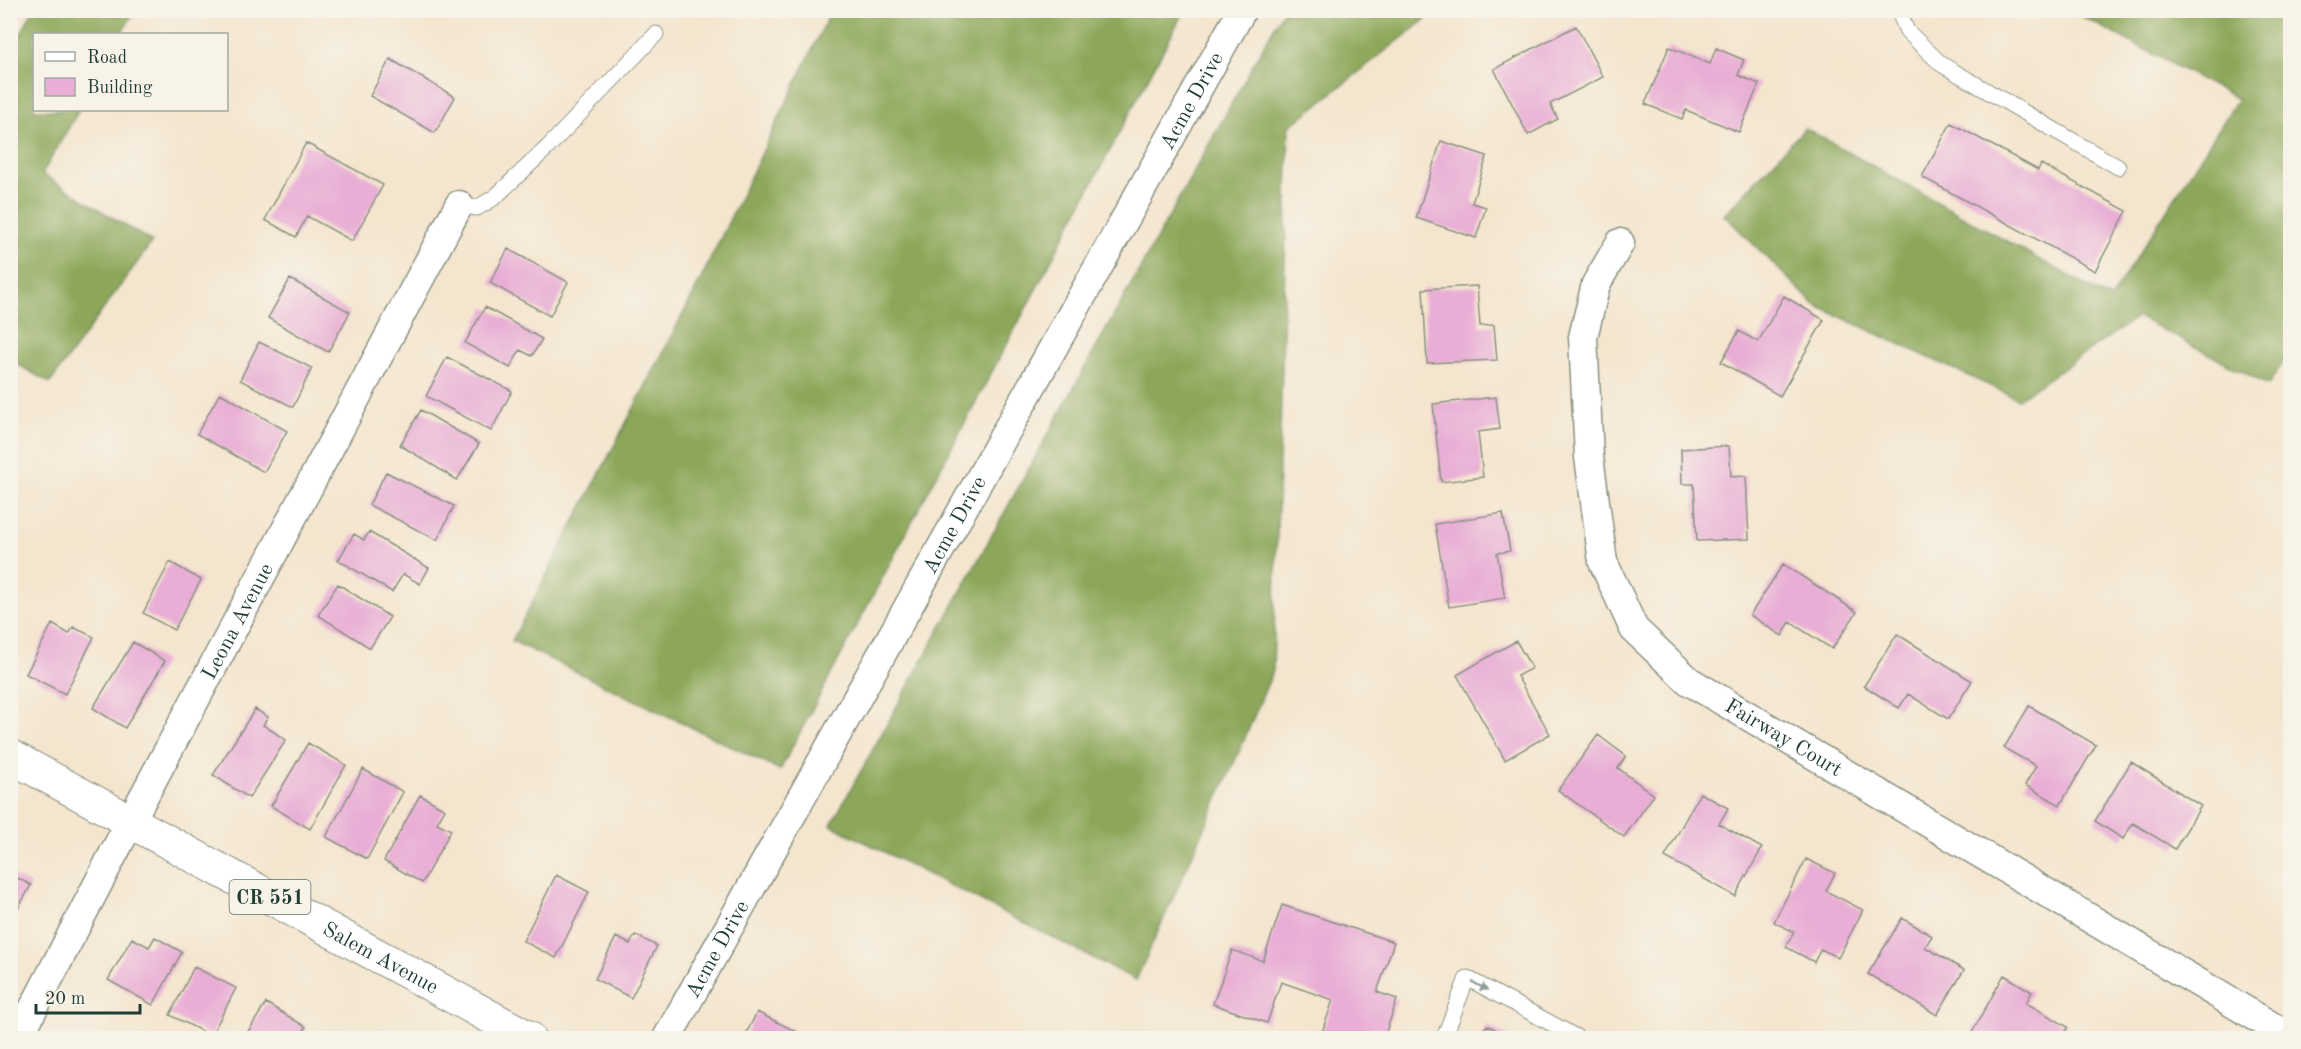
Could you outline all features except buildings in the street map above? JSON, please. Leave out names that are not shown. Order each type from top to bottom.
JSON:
[{"type":"main road","name":"Salem Avenue","points":[[10,756],[529,1038]]},
{"type":"street","name":"Acme Drive","points":[[667,1038],[1242,10]]},
{"type":"street","name":"Leona Avenue","points":[[18,1038],[130,822],[459,205]]},
{"type":"street","name":"Fairway Court","points":[[1620,243],[1596,284],[1582,337],[1589,457],[1603,562],[1634,630],[1689,681],[2290,1037]]},
{"type":"lane","points":[[1898,10],[1907,31],[1941,64],[2118,167]]},
{"type":"lane","points":[[459,205],[477,208],[495,197],[548,147],[656,34]]},
{"type":"lane","points":[[1444,1038],[1467,978],[1578,1038]]},
{"type":"green space","points":[[33,10],[135,11],[122,33],[33,33],[33,111],[78,111],[42,174],[152,242],[50,383],[10,360],[11,53]]},
{"type":"green space","points":[[831,11],[1184,11],[780,770],[512,641],[694,293]]},
{"type":"green space","points":[[1283,11],[1436,11],[1289,127],[1273,671],[1136,980],[831,825]]},
{"type":"green space","points":[[2072,11],[2290,11],[2290,352],[2268,385],[2138,317],[2018,399],[1815,305],[1724,215],[1805,128],[2110,299],[2238,99]]}]
